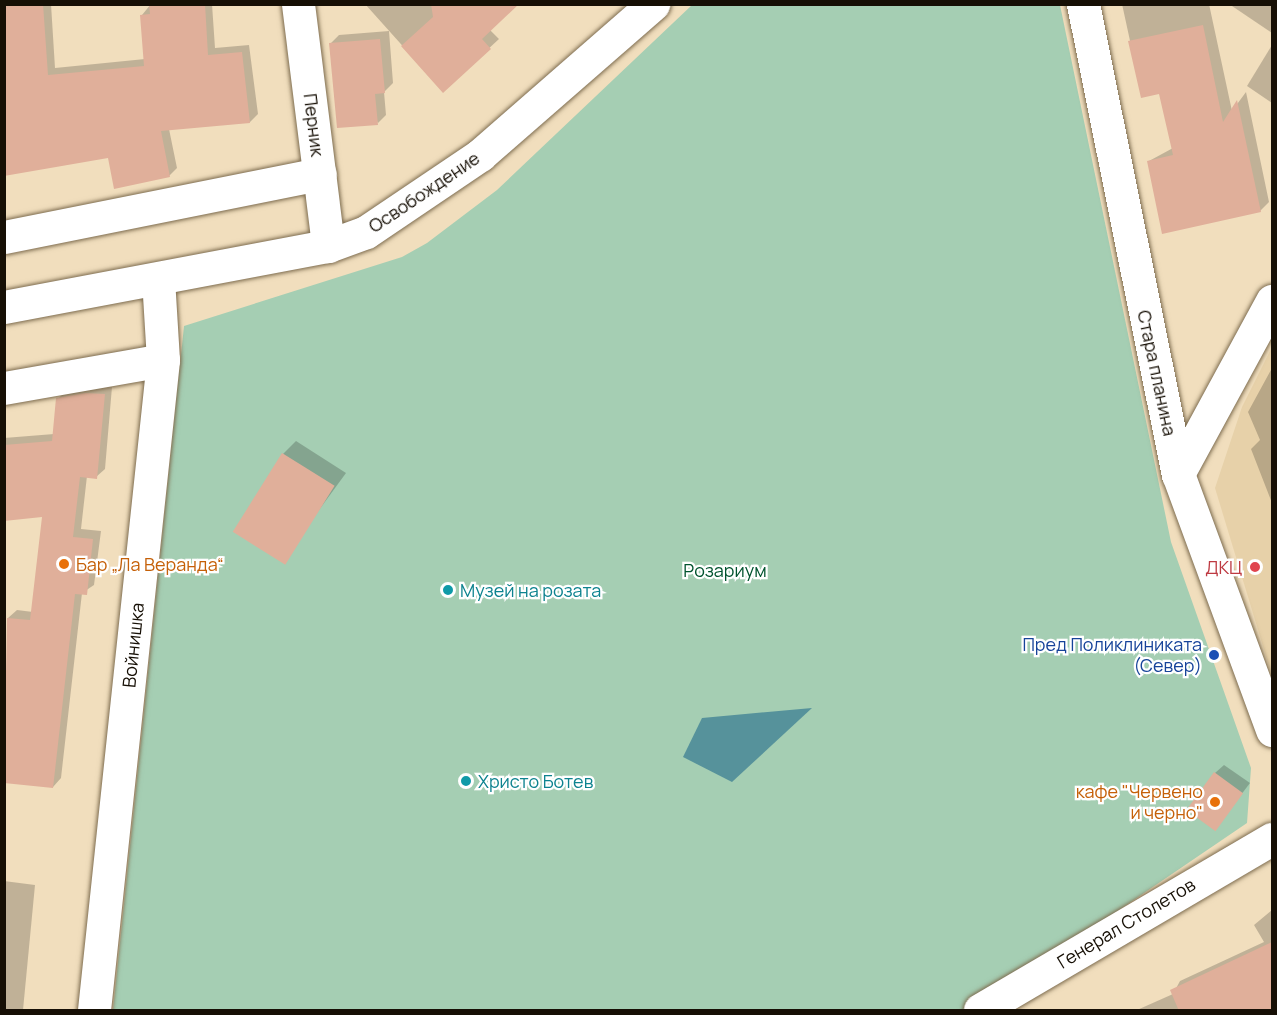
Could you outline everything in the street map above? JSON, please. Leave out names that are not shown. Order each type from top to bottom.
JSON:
[{"type":"street","name":"Перник","points":[[298,4],[328,246]]},
{"type":"street","name":"Освобождение","points":[[4,307],[328,246],[404,210],[480,155],[652,4]]},
{"type":"street","name":"Стара планина","points":[[1083,4],[1179,474],[1272,730]]},
{"type":"street","points":[[4,237],[320,174]]},
{"type":"street","name":"Войнишка","points":[[94,1011],[163,360],[158,279]]},
{"type":"street","points":[[1179,474],[1272,301]]},
{"type":"street","points":[[4,388],[163,360]]},
{"type":"street","name":"Генерал Столетов","points":[[980,1011],[1272,839]]},
{"type":"shaded area","name":"ДКЦ","points":[[1272,347],[1272,676],[1215,488],[1242,407]]},
{"type":"green space","name":"Розариум","points":[[692,5],[1060,5],[1171,542],[1251,768],[1247,823],[972,1010],[113,1010],[184,326],[402,257],[427,243],[497,190]]},
{"type":"water","points":[[812,708],[732,782],[683,757],[702,718]]},
{"type":"building","points":[[4,4],[43,4],[48,75],[144,66],[140,15],[150,14],[149,4],[205,4],[208,55],[242,52],[250,123],[161,131],[170,177],[114,189],[108,158],[4,176]]},
{"type":"building","points":[[431,4],[519,4],[482,39],[491,49],[443,93],[401,46],[433,17]]},
{"type":"building","points":[[1203,25],[1223,122],[1237,100],[1261,212],[1162,234],[1147,161],[1173,155],[1159,94],[1141,98],[1128,41]]},
{"type":"building","points":[[380,39],[385,93],[375,94],[378,125],[337,128],[329,43]]},
{"type":"building","points":[[85,393],[105,394],[97,479],[80,477],[73,537],[93,539],[87,595],[75,594],[53,788],[4,783],[7,618],[30,620],[42,517],[4,521],[4,445],[52,441],[56,398]]},
{"type":"building","points":[[282,453],[335,486],[285,565],[233,532]]},
{"type":"building","name":"кафе \"Червено и черно\"","points":[[1214,772],[1243,793],[1215,831],[1186,810]]},
{"type":"building","points":[[1272,942],[1272,1011],[1179,1011],[1170,990]]},
{"type":"place","name":"Бар „Ла Веранда“","points":[[64,564]]},
{"type":"place","name":"ДКЦ","points":[[1255,567]]},
{"type":"place","name":"Музей на розата","points":[[448,590]]},
{"type":"place","name":"Пред Поликлиниката (Север)","points":[[1214,655]]},
{"type":"place","name":"Христо Ботев","points":[[466,781]]},
{"type":"place","name":"кафе \"Червено и черно\"","points":[[1215,802]]}]
